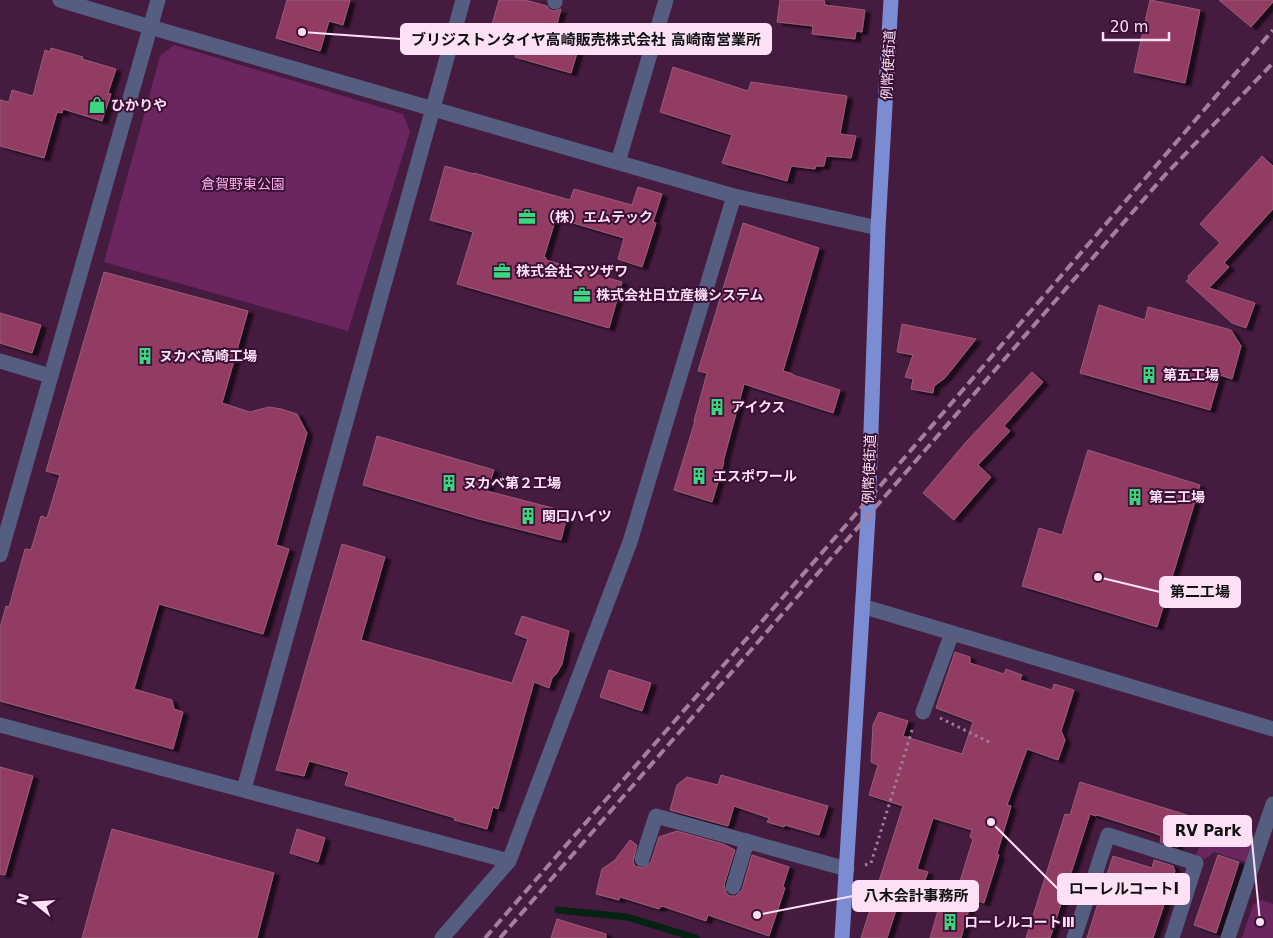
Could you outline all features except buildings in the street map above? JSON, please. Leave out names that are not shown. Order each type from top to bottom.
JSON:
[{"type":"main road","name":"例幣使街道","points":[[842,938],[854,868],[862,606],[868,517],[878,228],[891,0]]},
{"type":"street","points":[[60,0],[734,196],[878,228]]},
{"type":"street","points":[[0,555],[158,0]]},
{"type":"street","points":[[244,789],[463,0]]},
{"type":"street","points":[[618,162],[666,0]]},
{"type":"street","points":[[442,938],[509,861],[630,542],[734,196]]},
{"type":"street","points":[[0,361],[50,376]]},
{"type":"street","points":[[862,606],[1273,729]]},
{"type":"street","points":[[923,712],[952,633]]},
{"type":"street","points":[[0,725],[509,861]]},
{"type":"street","points":[[1228,938],[1273,804]]},
{"type":"street","points":[[642,859],[656,816],[854,868]]},
{"type":"street","points":[[1074,938],[1108,835],[1196,863],[1172,938]]},
{"type":"street","points":[[734,887],[746,841]]},
{"type":"path","points":[[854,868],[870,863],[913,724],[923,712],[949,722],[989,742]]},
{"type":"green space","name":"倉賀野東公園","points":[[174,45],[403,114],[410,132],[348,331],[104,262],[160,56]]},
{"type":"green space","points":[[1207,822],[1256,838],[1248,863],[1214,852],[1205,859],[1196,856]]},
{"type":"green space","points":[[1261,900],[1273,904],[1273,938],[1242,938],[1253,905]]},
{"type":"waterway","points":[[558,910],[627,917],[696,938]]},
{"type":"railway","points":[[485,938],[868,500],[1273,30]]},
{"type":"railway","points":[[500,938],[1165,175],[1273,63]]},
{"type":"place","name":"ブリジストンタイヤ高崎販売株式会社 高崎南営業所","points":[[302,32]]},
{"type":"place","name":"ひかりや","points":[[97,105]]},
{"type":"place","name":"（株）エムテック","points":[[527,217]]},
{"type":"place","name":"株式会社マツザワ","points":[[502,271]]},
{"type":"place","name":"株式会社日立産機システム","points":[[582,295]]},
{"type":"place","name":"ヌカべ高崎工場","points":[[145,356]]},
{"type":"place","name":"第五工場","points":[[1149,375]]},
{"type":"place","name":"アイクス","points":[[717,407]]},
{"type":"place","name":"エスポワール","points":[[699,476]]},
{"type":"place","name":"ヌカべ第２工場","points":[[449,483]]},
{"type":"place","name":"第三工場","points":[[1135,497]]},
{"type":"place","name":"関口ハイツ","points":[[528,516]]},
{"type":"place","name":"第二工場","points":[[1098,577]]},
{"type":"place","name":"ローレルコートⅠ","points":[[991,822]]},
{"type":"place","name":"八木会計事務所","points":[[757,915]]},
{"type":"place","name":"ローレルコートⅢ","points":[[950,922]]},
{"type":"place","name":"RV Park","points":[[1260,922]]}]
